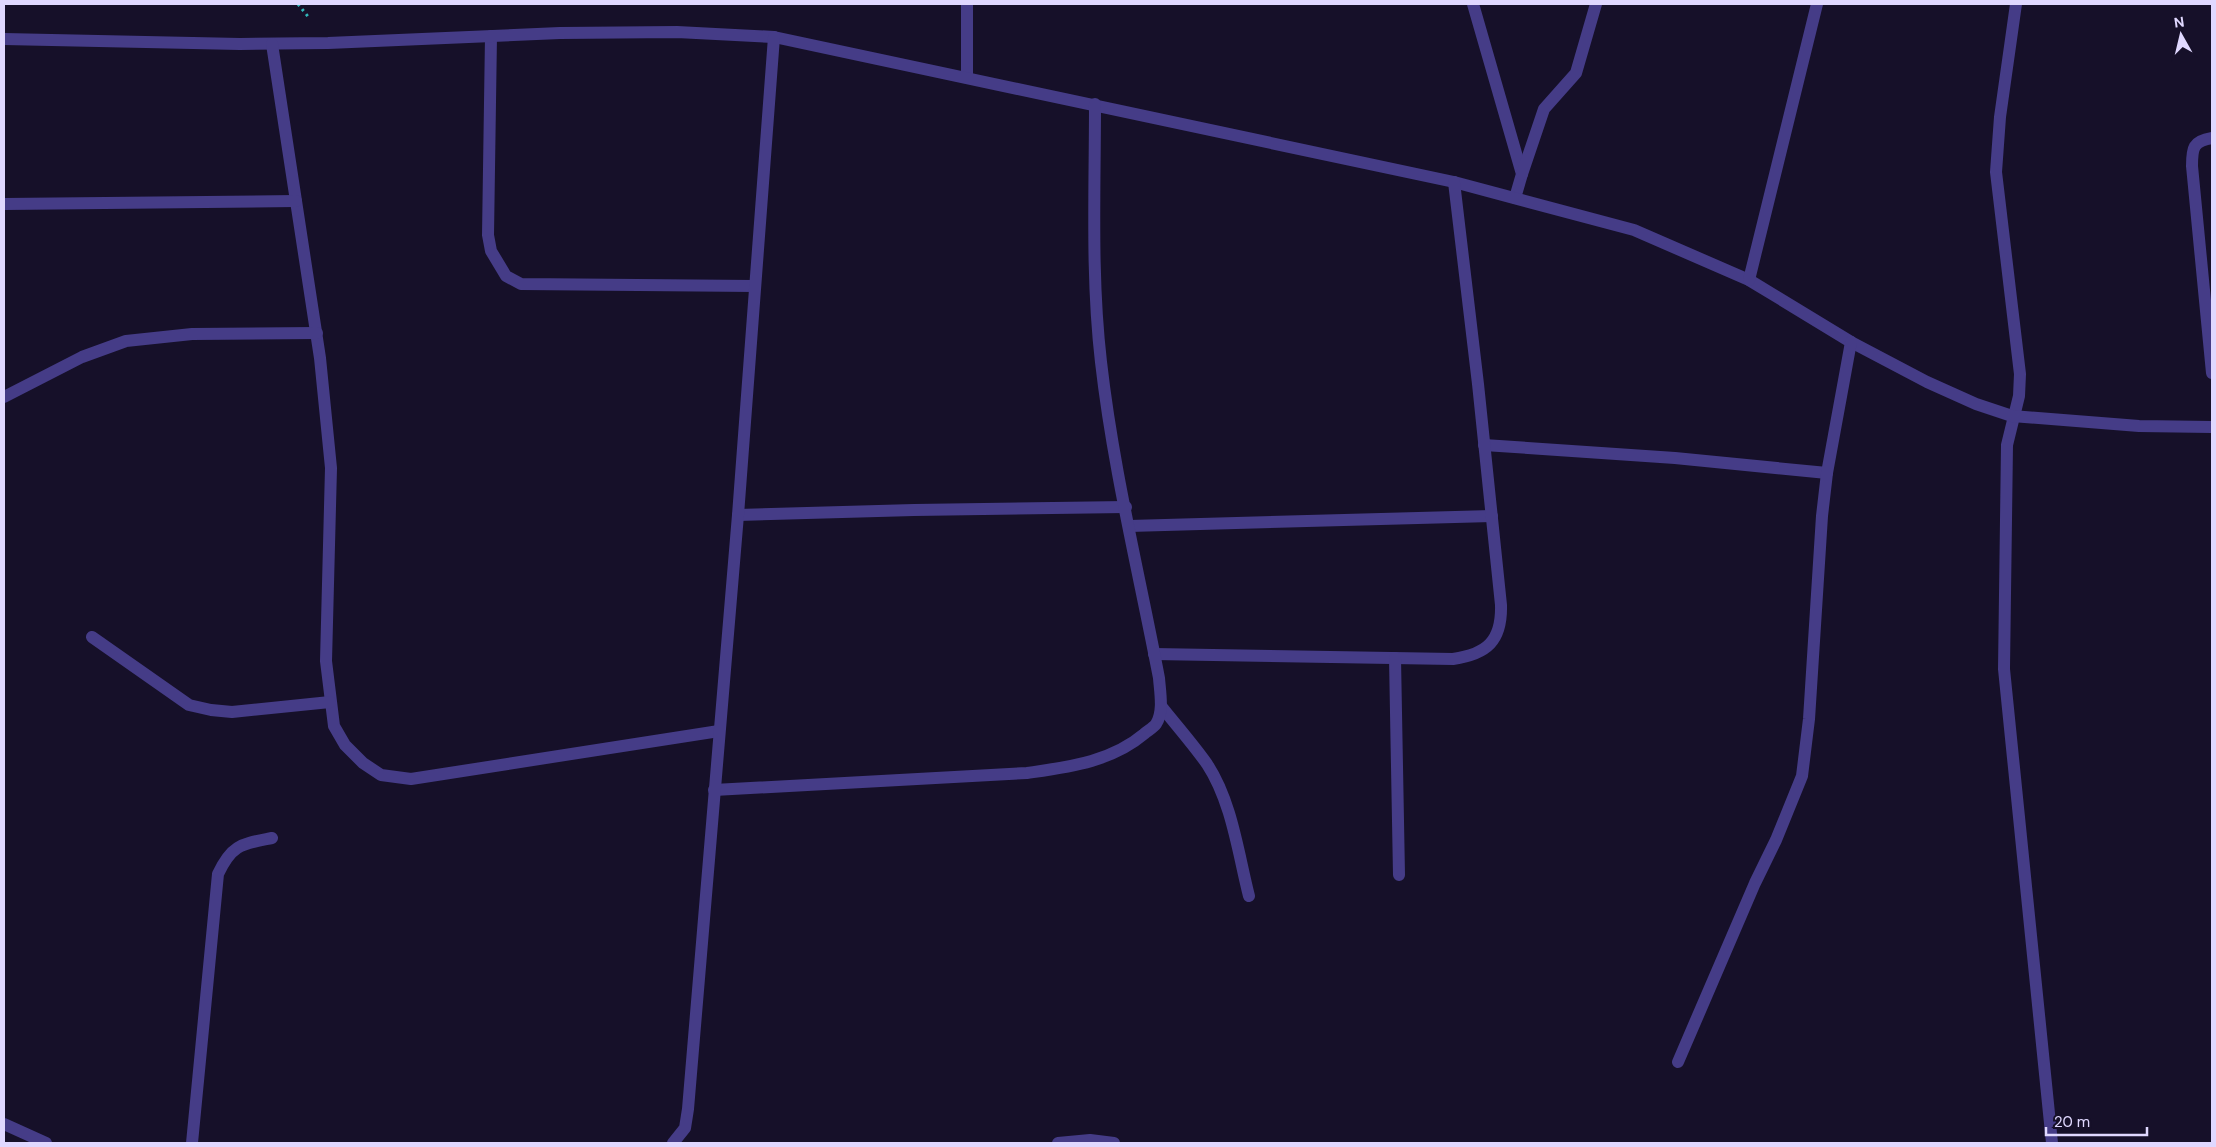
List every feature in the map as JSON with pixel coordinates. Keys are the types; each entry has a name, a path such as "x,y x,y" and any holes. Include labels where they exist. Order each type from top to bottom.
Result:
{"street":[{"path":"967,4 967,78"},
{"path":"1473,4 1522,174"},
{"path":"1514,198 1544,109 1576,73 1596,4"},
{"path":"1749,280 1817,4"},
{"path":"2016,4 2000,117 1996,172 2020,374 2019,396 2012,416 2007,445 2004,669 2052,1143"},
{"path":"4,39 272,44 560,33 677,32 774,38 1095,104 1454,182 1634,230 1749,280 1851,342 1927,382 1976,404 2012,416 2139,426 2212,427"},
{"path":"492,36 488,236 491,251 506,276 521,284 755,286"},
{"path":"673,1143 685,1128 688,1109 718,731 738,515 774,38"},
{"path":"272,44 317,333 331,468 326,661 334,726 345,745 363,763 382,775 411,779 718,731"},
{"path":"714,790 1027,773 1092,762 1135,742 1156,724 1161,706 1154,654 1104,382 1098,326 1095,279 1095,104"},
{"path":"2212,138 2203,140 2195,145 2192,152 2192,166 2212,373"},
{"path":"1154,654 1452,658 1472,656 1492,643 1502,623 1492,516 1454,182"},
{"path":"4,204 296,202"},
{"path":"4,397 82,357 126,341 192,334 317,333"},
{"path":"1678,1062 1776,840 1802,776 1809,719 1822,516 1827,473 1851,342"},
{"path":"1484,445 1675,458 1827,473"},
{"path":"738,515 1126,507"},
{"path":"1130,526 1492,516"},
{"path":"92,637 189,705 232,712 330,702"},
{"path":"1395,658 1399,874"},
{"path":"1161,706 1207,764 1217,784 1229,815 1249,896"},
{"path":"192,1143 218,874 225,858 241,844 272,838"},
{"path":"4,1124 46,1143"},
{"path":"1058,1143 1090,1140 1114,1143"}]}
